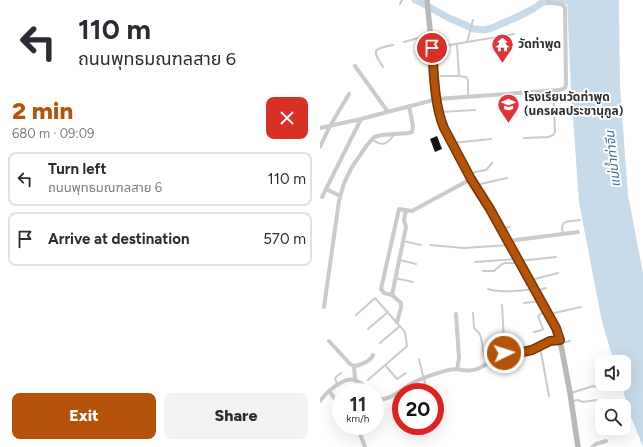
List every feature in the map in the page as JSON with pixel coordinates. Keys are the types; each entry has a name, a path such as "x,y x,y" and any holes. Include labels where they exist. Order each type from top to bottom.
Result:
{"main road":[{"path":"427,2 430,35 435,47 438,76 437,99 441,120 451,143 556,328 570,393 578,447"}],"street":[{"path":"320,128 437,99 560,90 564,88 566,84 565,8 563,5 555,4 549,1"},
{"path":"355,66 388,112"},
{"path":"320,147 330,126 349,94"},
{"path":"324,307 340,196 344,183 360,153 374,137 409,133 413,130 409,106"},
{"path":"322,197 361,119"},
{"path":"399,324 401,303 392,295 384,293 382,290 399,209 412,212 471,179"},
{"path":"326,189 340,196"},
{"path":"392,295 406,227 404,220 406,210"},
{"path":"509,243 578,232"},
{"path":"456,314 459,358 457,369"},
{"path":"329,341 354,369 355,378 361,383"},
{"path":"384,399 424,377 448,370 457,369 471,371 479,369 495,358 532,350 550,341 560,342"},
{"path":"354,369 372,358 373,355"},
{"path":"339,383 344,380 355,378"},
{"path":"320,401 332,388"},
{"path":"329,391 332,395"},
{"path":"360,435 365,447"},
{"path":"592,447 606,441"}],"lane":[{"path":"400,4 402,0"},
{"path":"467,42 473,20"},
{"path":"435,47 514,34"},
{"path":"404,42 430,35"},
{"path":"457,44 459,76"},
{"path":"383,67 375,53 376,50 393,46"},
{"path":"438,76 466,77 468,80 468,97"},
{"path":"524,138 548,137 554,135 553,90"},
{"path":"439,112 475,110"},
{"path":"372,139 381,144 389,141 395,134"},
{"path":"451,143 491,139"},
{"path":"468,173 486,170 492,163"},
{"path":"475,185 506,178"},
{"path":"563,234 561,227 563,224 566,222 580,220"},
{"path":"500,229 510,227"},
{"path":"403,241 421,245"},
{"path":"430,245 464,248 509,243"},
{"path":"483,271 494,271 505,263 556,257"},
{"path":"399,260 416,264"},
{"path":"475,262 518,261"},
{"path":"530,280 558,273"},
{"path":"395,278 413,282"},
{"path":"488,289 517,291 546,288"},
{"path":"356,315 375,298 405,332 407,346 368,380"},
{"path":"524,303 541,301"},
{"path":"502,305 504,356"},
{"path":"534,332 543,329 538,316 548,312 581,307"},
{"path":"368,329 388,312"},
{"path":"473,313 474,328 480,335 483,354 488,363"},
{"path":"380,343 399,324"},
{"path":"560,342 570,341"},
{"path":"540,346 549,396"},
{"path":"419,359 425,383"},
{"path":"384,365 397,379 406,373"},
{"path":"336,383 334,379 341,373"},
{"path":"570,393 595,387"},
{"path":"571,401 578,400 585,402 595,400"}],"water":[{"name":"แม่น้ำท่าจีน","path":"567,0 619,0 620,87 628,195 643,273 643,447 631,417 631,399 626,399 623,391 631,391 631,355 612,355 602,322 579,202 571,90"}],"building":[{"path":"437,136 442,149 435,152 430,139"}],"waterway":[{"path":"415,0 474,29 484,30 515,18 543,2 579,0"}],"place":[{"name":"วัดท่าพูด","path":"502,64"},
{"name":"โรงเรียนวัดท่าพูด (นครผลประชานุกูล)","path":"508,124"}],"route":[{"path":"432,48 437,99 444,128 471,179 490,209 556,328 560,340 550,341 532,350 504,356 504,353"}]}
